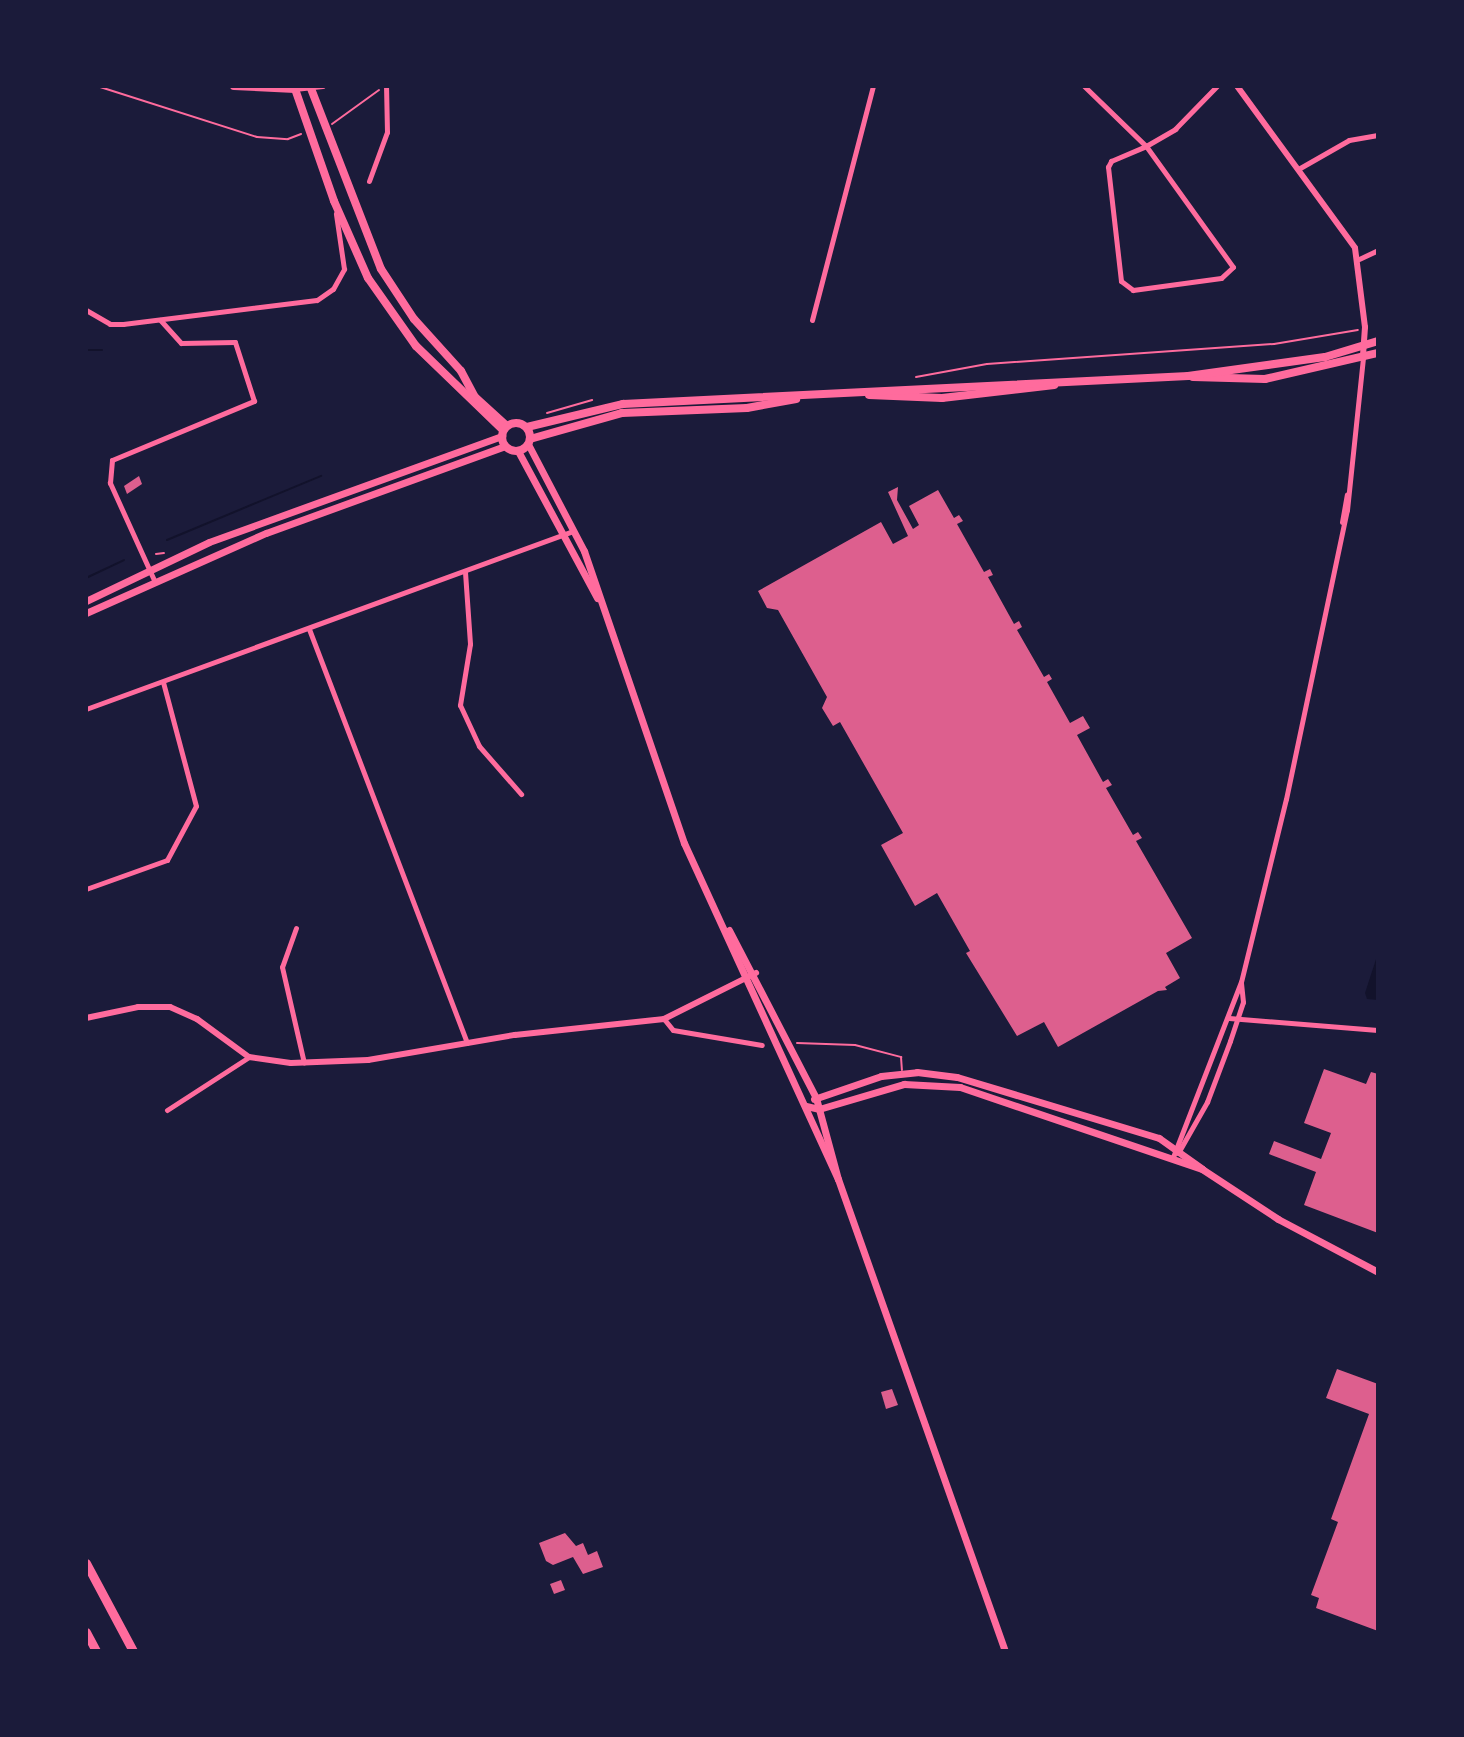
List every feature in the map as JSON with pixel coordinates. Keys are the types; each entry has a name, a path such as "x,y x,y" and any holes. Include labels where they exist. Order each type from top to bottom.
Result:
{"highway":[{"path":"86,1563 133,1651"},
{"path":"86,1632 96,1651"}],"main road":[{"path":"234,86 296,87 334,201 368,278 394,318 504,431"},
{"path":"310,88 381,269 414,319 461,371 475,397 504,431 505,446"},
{"path":"86,601 148,569 504,431 623,404 864,395 1188,376 1286,364 1378,341"},
{"path":"1188,376 1265,379 1378,353"},
{"path":"518,451 529,442 622,413 747,408 801,397"},
{"path":"527,427 529,442 575,530 684,843 838,1179 1005,1651"},
{"path":"86,613 154,580 266,533 505,446 518,451 602,606"},
{"path":"719,916 756,973 816,1098 838,1179"},
{"path":"806,1106 816,1098 903,1073 973,1081 1174,1145 1202,1169 1278,1219 1378,1272"},
{"path":"806,1106 819,1109 904,1084 960,1087 1202,1169"}],"street":[{"path":"296,87 323,86"},
{"path":"369,181 387,132 384,86"},
{"path":"812,320 873,86"},
{"path":"1084,86 1146,146 1232,262 1229,275 1133,290 1124,287 1108,167 1146,146 1175,129 1217,86"},
{"path":"1173,1157 1174,1145 1229,1018 1241,982 1290,781 1347,494 1364,346 1359,259 1300,168 1237,86"},
{"path":"1300,168 1349,140 1378,135"},
{"path":"86,310 110,324 306,304 325,296 344,269 334,201"},
{"path":"1359,259 1378,250"},
{"path":"154,580 110,483 112,460 122,451 254,401 235,342 181,343 160,320"},
{"path":"86,709 575,530"},
{"path":"465,572 470,644 460,705 479,746 521,794"},
{"path":"309,629 467,1043"},
{"path":"86,889 164,862 196,806 163,682"},
{"path":"296,928 282,967 304,1063"},
{"path":"86,1018 138,1007 170,1007 197,1019 249,1057 304,1063 390,1058 467,1043 664,1019 756,973"},
{"path":"1173,1157 1181,1151 1238,1018 1241,982"},
{"path":"1229,1018 1378,1030"},
{"path":"664,1019 673,1030 762,1045"},
{"path":"167,1110 249,1057"}],"lane":[{"path":"797,1043 826,1041 901,1057 904,1084"}],"path":[{"path":"97,86 257,137 288,139 302,134"},
{"path":"332,124 384,86"},
{"path":"916,377 987,364 1274,344 1350,333"},
{"path":"538,416 592,400"},
{"path":"156,554 164,553"}],"shaded area":[{"path":"1378,953 1378,1000 1367,999 1365,993"}],"building":[{"path":"139,476 142,484 127,494 124,486"},
{"path":"898,487 897,500 913,529 919,525 909,506 938,490 954,518 959,515 963,521 957,524 984,572 990,569 993,575 988,577 1014,624 1019,621 1022,627 1017,630 1044,677 1049,674 1052,679 1047,682 1070,723 1083,716 1090,728 1077,735 1103,782 1108,779 1112,785 1106,788 1133,835 1138,832 1142,838 1136,841 1192,938 1166,953 1180,978 1165,987 1167,990 1158,991 1058,1047 1044,1022 1017,1036 966,953 970,951 937,893 915,906 881,845 903,833 840,722 833,726 822,708 827,697 778,610 767,608 758,591 881,522 893,544 908,536 888,492"},
{"path":"1324,1069 1366,1084 1371,1072 1378,1074 1378,1233 1304,1205 1316,1172 1269,1154 1274,1141 1321,1159 1331,1133 1304,1123"},
{"path":"1337,1369 1378,1384 1378,1631 1316,1608 1319,1598 1311,1595 1338,1522 1331,1519 1369,1414 1326,1398"},
{"path":"892,1389 898,1405 886,1409 881,1392"},
{"path":"565,1533 576,1546 583,1543 588,1555 597,1551 603,1567 583,1574 573,1557 553,1565 546,1561 539,1543"},
{"path":"561,1580 565,1590 554,1594 550,1584"}],"waterway":[{"path":"86,350 102,350"},
{"path":"167,540 321,476"},
{"path":"86,578 124,560"}]}
